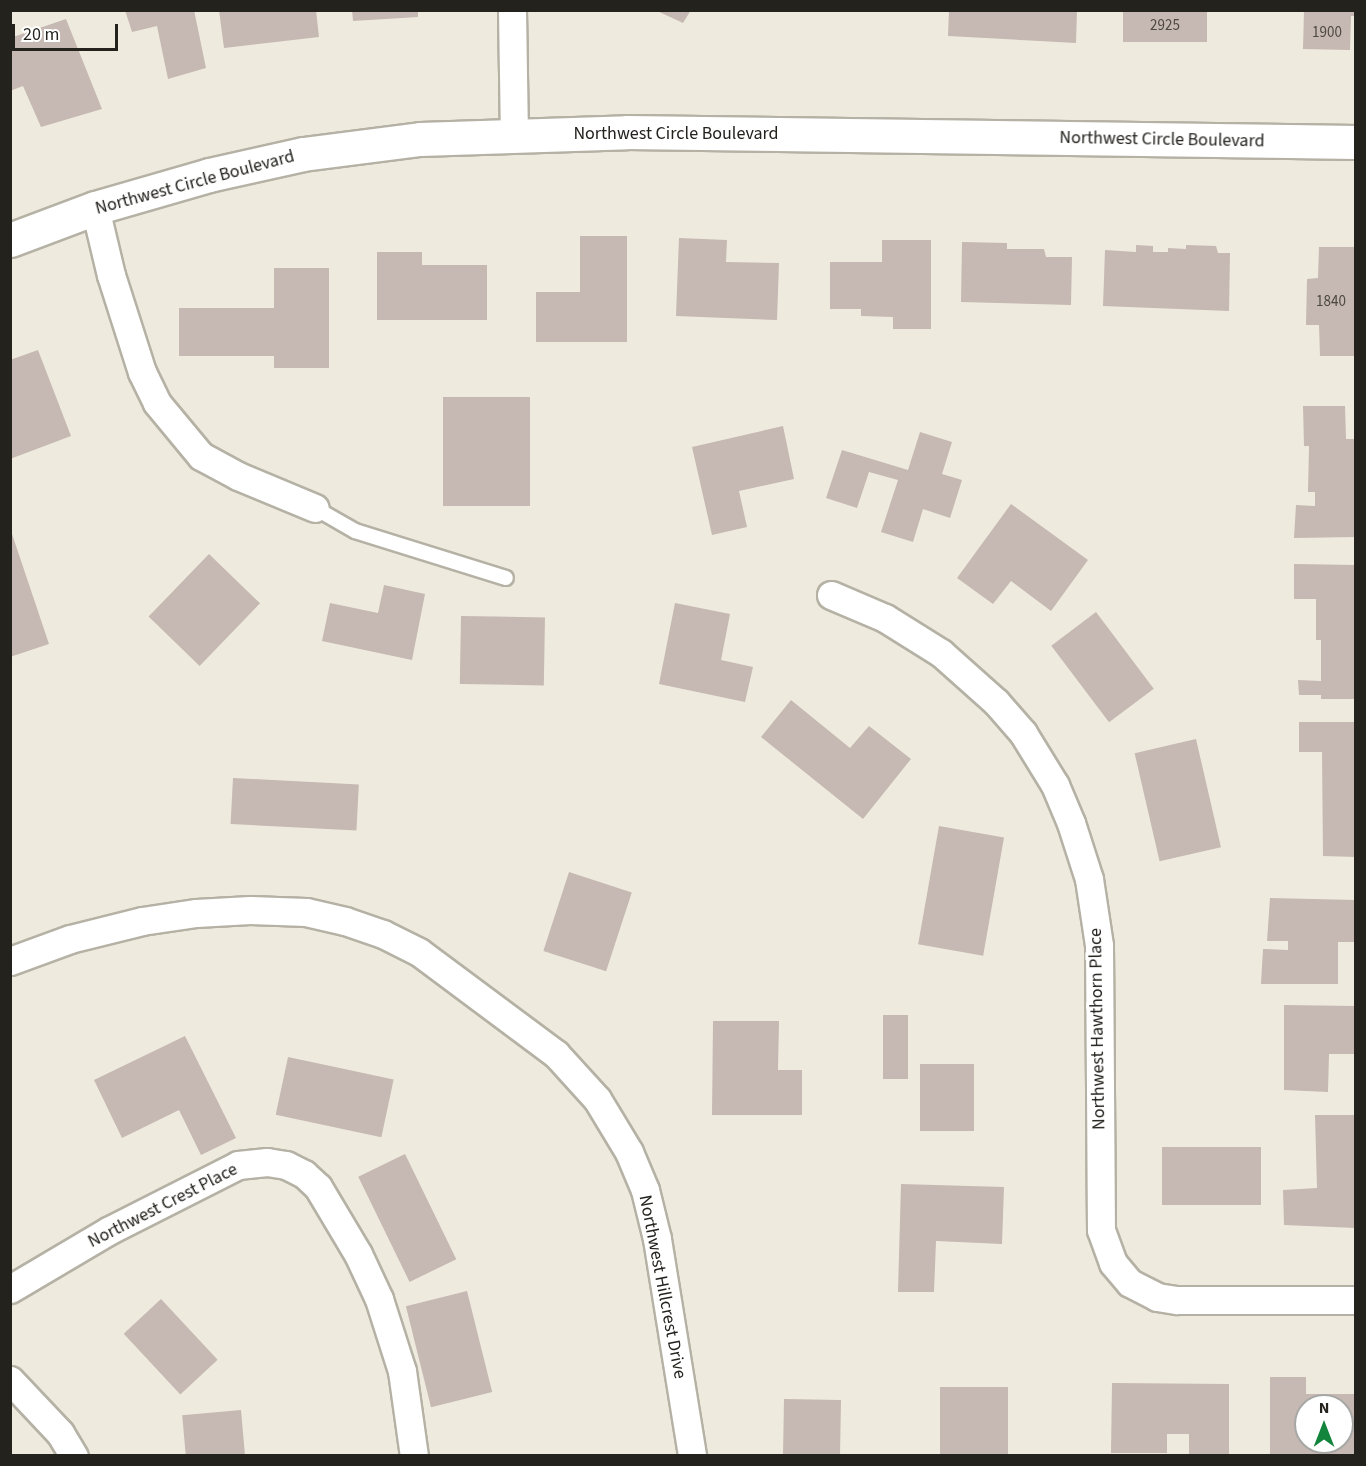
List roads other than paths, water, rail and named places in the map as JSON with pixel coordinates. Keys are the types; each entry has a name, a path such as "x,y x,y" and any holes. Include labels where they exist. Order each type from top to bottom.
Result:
{"main road":[{"name":"Northwest Circle Boulevard","path":"10,240 94,208 209,175 303,154 420,140 514,134 627,132 1356,142"}],"street":[{"path":"512,10 514,134"},
{"path":"94,208 114,285 142,372 157,403 201,456 238,476 315,508"},
{"name":"Northwest Hawthorn Place","path":"831,596 885,618 941,653 996,702 1023,733 1055,785 1071,823 1089,879 1099,945 1101,1230 1113,1263 1130,1283 1157,1298 1356,1300"},
{"name":"Northwest Hillcrest Drive","path":"10,961 70,939 142,921 196,913 250,910 306,912 345,921 383,934 419,952 556,1054 597,1099 629,1152 645,1190 657,1239 692,1455"},
{"name":"Northwest Crest Place","path":"10,1289 108,1231 238,1165 267,1162 286,1165 304,1174 318,1187 358,1254 379,1299 402,1371 414,1455"},
{"path":"10,1380 60,1432 74,1455"}],"lane":[{"path":"315,508 356,531 506,578"}]}
